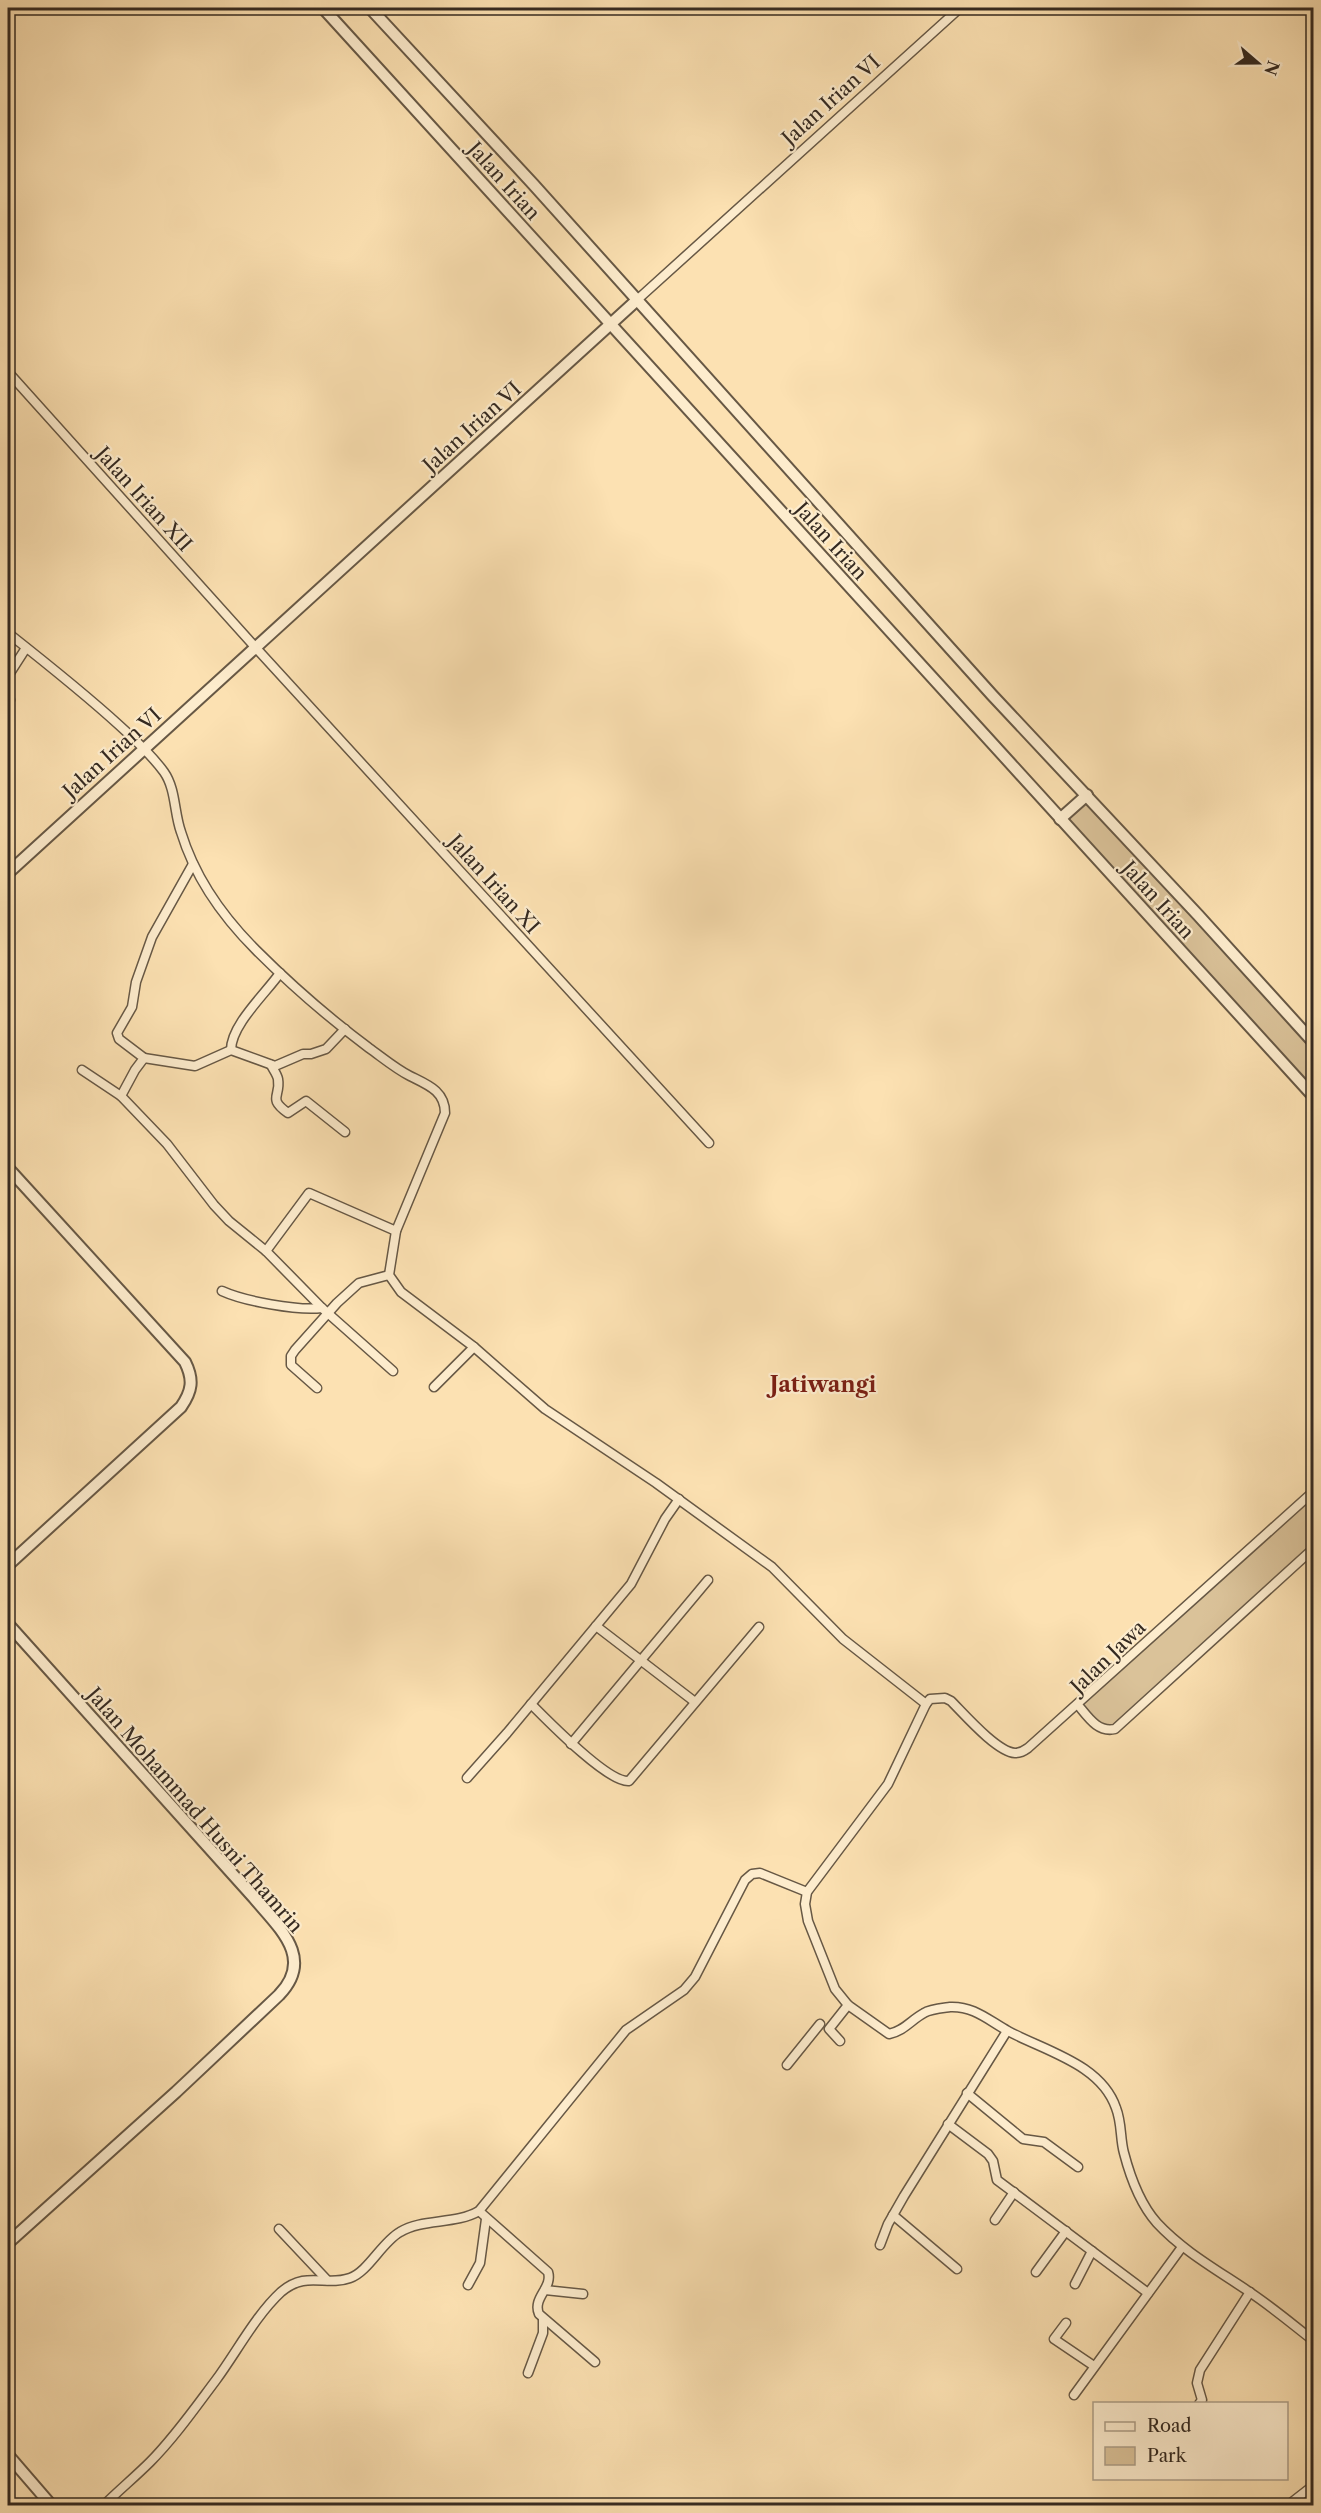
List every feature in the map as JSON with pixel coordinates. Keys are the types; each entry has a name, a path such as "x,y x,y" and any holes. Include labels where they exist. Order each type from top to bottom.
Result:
{"street":[{"name":"Jalan Irian","path":"323,8 1314,1097"},
{"name":"Jalan Irian","path":"370,8 637,300 992,695 1087,795 1314,1043"},
{"name":"Jalan Irian VI","path":"8,873 609,324 960,8"},
{"name":"Jalan Irian XII","path":"8,372 256,648"},
{"path":"8,633 96,704 144,748 167,778 177,821 193,864 207,891 227,918 280,973 345,1029 405,1074 432,1088 445,1102 445,1113 396,1231 389,1275 401,1292 474,1347 545,1409 679,1499 771,1567 843,1639 926,1704"},
{"path":"8,676 26,648"},
{"name":"Jalan Irian XI","path":"256,648 709,1143"},
{"path":"1060,819 1087,795"},
{"path":"193,864 152,937 136,981 132,1007 117,1033 119,1039 144,1058 195,1066 231,1050 279,1066 303,1054 326,1049 345,1029"},
{"path":"231,1050 231,1042 237,1029 280,973"},
{"path":"121,1096 144,1058"},
{"path":"271,1065 278,1078 274,1098 279,1107 288,1113 306,1101 345,1132"},
{"path":"82,1070 121,1096 167,1144 229,1221 266,1251 325,1310 393,1371"},
{"path":"8,1168 185,1362 192,1383 181,1407 8,1565"},
{"path":"266,1251 309,1193 396,1231"},
{"path":"317,1388 291,1365 290,1361 295,1350 325,1310 359,1283 389,1275"},
{"path":"222,1291 243,1299 325,1310"},
{"path":"434,1387 474,1347"},
{"name":"Jalan Jawa","path":"1314,1491 1078,1705 1098,1727 1106,1731 1115,1729 1314,1548"},
{"path":"467,1778 631,1584 665,1520 679,1499"},
{"path":"571,1743 708,1580"},
{"name":"Jalan Mohammad Husni Thamrin","path":"8,1624 261,1906 289,1940 294,1962 292,1977 279,1995 176,2092 8,2243"},
{"path":"597,1626 695,1702"},
{"path":"531,1704 571,1743 620,1780 629,1781 759,1627"},
{"path":"1078,1705 1018,1754 997,1745 951,1701 930,1699 888,1784 807,1892 805,1904 807,1921 835,1989 848,2005 890,2034 898,2032 926,2011 952,2007 977,2011 1007,2031 1079,2066 1102,2085 1117,2110 1124,2152 1146,2206 1157,2222 1182,2247 1250,2292 1314,2341"},
{"path":"103,2505 154,2458 209,2390 267,2308 281,2292 297,2282 315,2278 328,2280 348,2279 356,2276 389,2240 405,2229 463,2218 479,2211 627,2030 684,1990 695,1977 745,1880 752,1874 760,1873 807,1892"},
{"path":"829,2029 848,2005"},
{"path":"786,2066 815,2021 829,2029 840,2041"},
{"path":"880,2245 893,2215 1007,2031"},
{"path":"967,2093 1023,2139 1044,2142 1078,2167"},
{"path":"948,2124 988,2154 993,2161 998,2180 1148,2293"},
{"path":"995,2220 1014,2193"},
{"path":"479,2211 548,2272 550,2278 536,2308 543,2319 595,2362"},
{"path":"893,2215 957,2269"},
{"path":"468,2285 480,2263 486,2219"},
{"path":"279,2229 328,2280"},
{"path":"1036,2272 1066,2231"},
{"path":"1074,2395 1182,2247"},
{"path":"1075,2284 1092,2251"},
{"path":"545,2290 582,2294"},
{"path":"1203,2402 1197,2383 1200,2370 1250,2292"},
{"path":"528,2373 543,2333 543,2319"},
{"path":"1066,2323 1054,2339 1094,2366"},
{"path":"8,2455 52,2505"},
{"path":"8,2464 44,2505"},
{"path":"1287,2505 1314,2485"}],"green space":[{"path":"1087,795 1313,1044 1313,1097 1060,819"},
{"path":"1313,1490 1313,1548 1106,1731 1078,1705"}],"district":[{"name":"Jatiwangi","path":"823,1384"}]}
